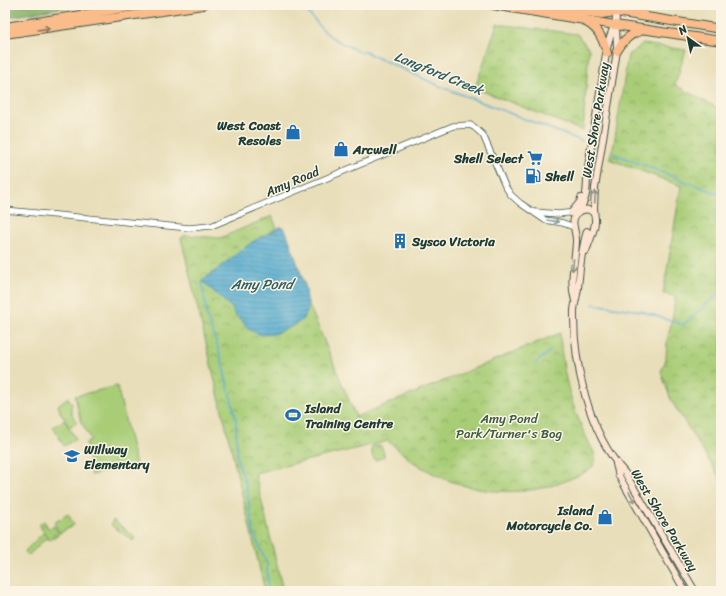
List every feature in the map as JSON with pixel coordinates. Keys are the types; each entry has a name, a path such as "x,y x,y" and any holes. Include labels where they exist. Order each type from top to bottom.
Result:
{"highway":[{"path":"5,27 143,5"},
{"path":"124,8 133,11 172,5"},
{"path":"5,34 203,5"},
{"path":"495,5 721,41"},
{"path":"528,5 602,14 616,12"},
{"path":"579,5 721,29"},
{"path":"628,5 641,14 653,18"},
{"path":"584,20 600,33 607,53"},
{"path":"617,51 630,35 646,30"}],"main road":[{"name":"West Shore Parkway","path":"595,218 595,188 617,51 618,34 615,25 616,12"},
{"name":"West Shore Parkway","path":"578,212 585,199 587,189 586,186 607,53 611,32 615,25"},
{"path":"571,213 580,202 586,186"},
{"path":"586,209 590,210 594,214 595,218 590,230 579,231 574,227 573,218 578,212 586,209"},
{"name":"West Shore Parkway","path":"574,227 576,243 571,290 575,302"},
{"name":"West Shore Parkway","path":"590,230 579,268 578,289 575,302 577,358 582,384 598,431 616,462 625,473 695,591"},
{"name":"West Shore Parkway","path":"616,462 619,476 685,591"}],"street":[{"name":"Amy Road","path":"5,210 189,228 211,226 453,126 464,125 474,127 483,135 505,186 511,196 545,220 563,223 574,227"},
{"name":"Amy Road","path":"534,212 558,214 578,212"}],"green space":[{"path":"5,5 79,5 5,18"},
{"path":"497,24 577,34 589,49 583,131 475,88"},
{"path":"643,44 686,50 675,85 721,110 721,480 671,400 661,372 666,359 667,341 673,315 675,296 663,294 681,186 609,159 614,144 628,55"},
{"name":"Amy Pond Park/Turner's Bog","path":"272,216 356,417 560,333 566,381 575,411 595,454 595,463 593,466 575,477 538,489 499,491 480,489 461,485 425,469 410,460 388,441 255,473 283,591 265,591 181,238 185,235 220,238"},
{"path":"117,386 136,465 91,475 86,443 91,439 81,422 75,396"},
{"path":"68,397 72,404 72,414 77,423 69,427 60,412 58,405"},
{"path":"64,420 76,439 64,446 53,427"},
{"path":"380,445 384,452 384,457 376,460 373,458 371,449 372,447"},
{"path":"68,514 74,525 60,533 54,523"},
{"path":"113,520 135,537 133,541 111,525"},
{"path":"44,521 49,529 54,526 59,534 49,540 39,525"},
{"path":"43,533 47,537 28,556 25,551"}],"water":[{"name":"Amy Pond","path":"280,227 283,227 286,231 306,288 308,311 302,320 293,326 274,334 261,335 248,329 241,319 235,315 231,307 202,281 252,242"}],"waterway":[{"name":"Langford Creek","path":"299,5 326,32 345,45 361,52 365,52 442,87 582,141"},
{"name":"Langford Creek","path":"612,153 721,195"},
{"path":"593,304 641,311 683,325 720,292 719,233 715,217 721,197"},
{"path":"202,281 207,317 218,347 236,419 237,459 246,486 254,534 267,564 268,591"},
{"path":"536,363 550,351"}],"place":[{"name":"West Coast Resoles","path":"293,132"},
{"name":"Arcwell","path":"341,149"},
{"name":"Shell Select","path":"535,158"},
{"name":"Shell","path":"533,176"},
{"name":"Sysco Victoria","path":"400,241"},
{"name":"Island Training Centre","path":"293,415"},
{"name":"Willway Elementary","path":"72,456"},
{"name":"Island Motorcycle Co.","path":"605,517"}]}
